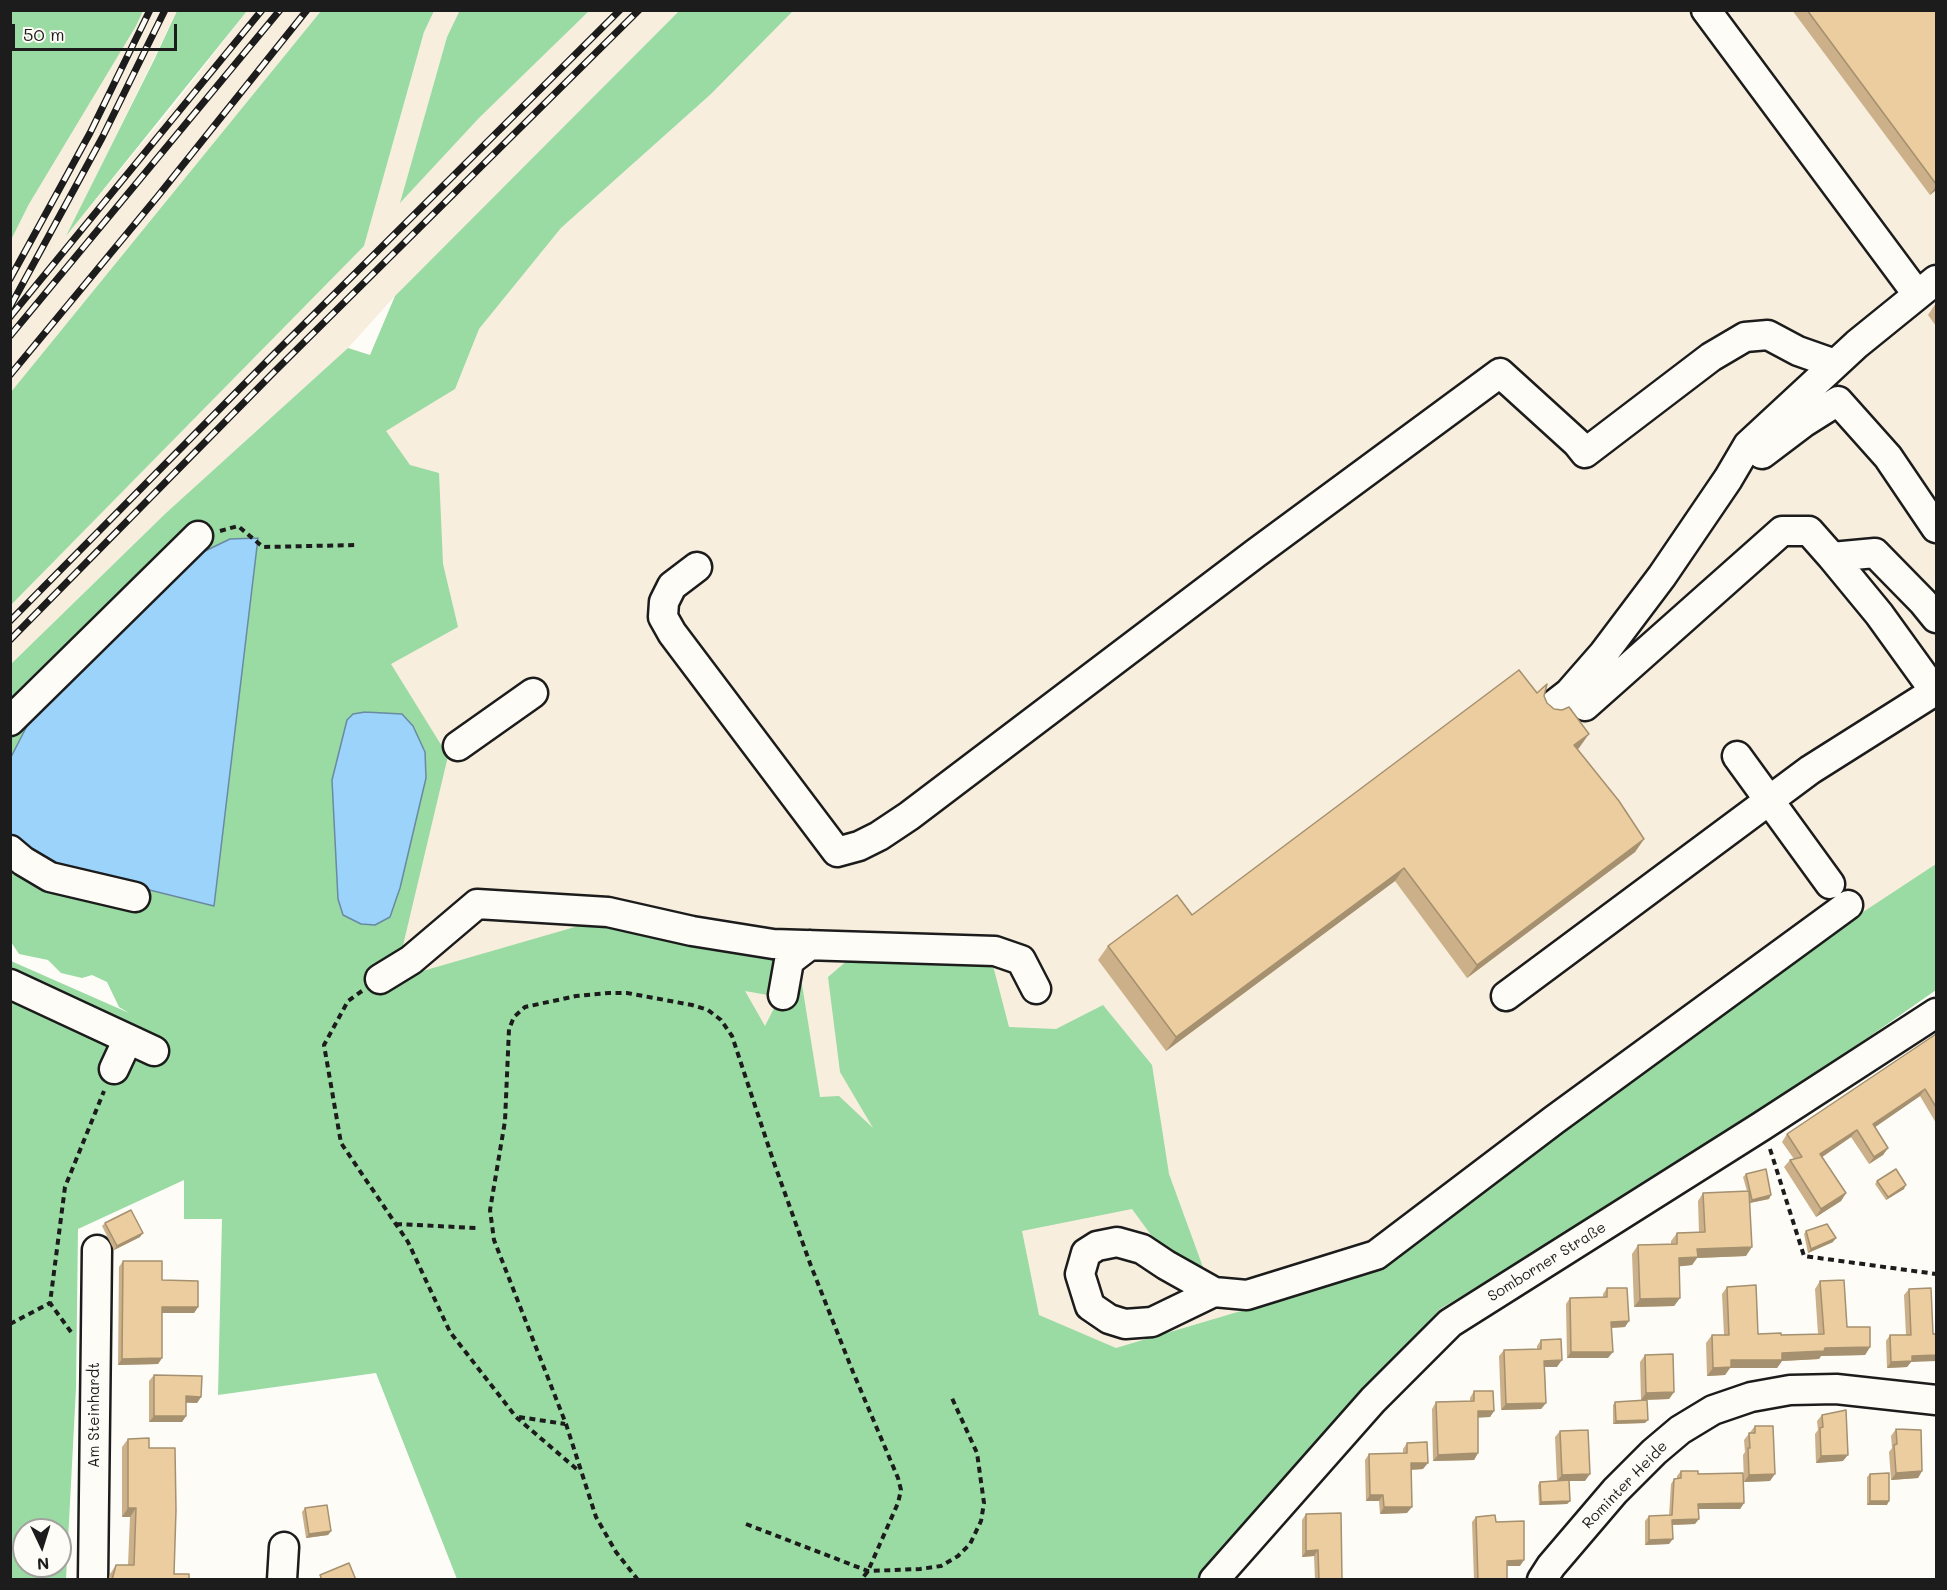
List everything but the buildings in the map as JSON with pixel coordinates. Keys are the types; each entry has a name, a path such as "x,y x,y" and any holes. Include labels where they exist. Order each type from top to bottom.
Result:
{"street":[{"path":"1551,707 1569,693 1604,653 1662,576 1728,479 1748,445 1835,364 1927,287 1706,10"},
{"path":"697,567 672,586 664,602 663,617 672,633 837,852 869,841 909,816 1256,553 1500,373 1585,453 1711,357 1745,337 1768,335 1798,351 1835,364"},
{"path":"1728,479 1803,423 1838,401 1888,457 1936,528"},
{"path":"1506,996 1810,770 1936,692 1879,614 1809,531 1782,531 1586,706"},
{"path":"12,722 198,536"},
{"path":"1832,557 1875,553 1936,618"},
{"path":"458,746 532,693"},
{"path":"1214,1292 1247,1295 1376,1255 1564,1113 1839,894 1737,756"},
{"path":"10,850 23,861 50,877 135,897"},
{"path":"380,979 411,960 477,904 608,912 692,931 773,944 995,951 1021,960 1036,989"},
{"path":"783,995 789,962 810,945"},
{"path":"10,984 154,1051"},
{"name":"Somborner Straße","path":"1214,1580 1372,1400 1450,1323 1936,1013"},
{"path":"114,1068 128,1039"},
{"name":"Am Steinhardt","path":"93,1580 97,1250"},
{"name":"Rominter Heide","path":"1542,1580 1551,1566 1615,1491 1654,1452 1680,1430 1713,1410 1751,1397 1790,1390 1836,1389 1936,1400"},
{"path":"282,1580 284,1547"}],"path":[{"path":"198,536 238,526 263,547 358,545"},
{"path":"380,979 348,1001 324,1045 341,1143 408,1242 450,1332 516,1417 582,1474"},
{"path":"638,1580 616,1552 596,1517 566,1424 494,1240 490,1210 505,1121 509,1029 514,1017 525,1007 576,996 609,993 627,993 708,1010 721,1020 732,1036 811,1266 901,1490 898,1503 861,1580"},
{"path":"94,1364 51,1303 64,1187 114,1068"},
{"path":"1779,1179 1804,1256 1936,1274"},
{"path":"395,1224 476,1228"},
{"path":"10,1324 51,1303"},
{"path":"746,1524 867,1571 941,1566 958,1556 970,1544 981,1521 984,1503 977,1453 951,1396"},
{"path":"516,1417 566,1424"}],"shaded area":[{"path":"143,11 177,11 68,233 174,105 247,11 321,11 11,392 11,240 29,204"},
{"path":"434,11 460,11 447,37 401,202 479,118 589,11 679,11 395,296 348,348 166,513 11,664 11,605 364,246 424,32"},
{"path":"793,11 1936,11 1936,990 1717,1143 1440,1309 1201,1579 457,1579 376,1372 248,447 434,370 479,329 561,228 711,94"}],"green space":[{"path":"11,10 143,11 29,204 11,240"},
{"path":"460,10 589,11 479,118 400,203 447,37"},
{"path":"177,11 247,11 66,236 155,58"},
{"path":"321,11 434,11 424,32 364,246 11,605 11,392"},
{"path":"679,11 793,11 711,94 561,228 479,329 455,389 386,431 410,465 439,473 443,564 458,627 391,664 448,756 395,979 606,918 772,950 779,997 745,991 765,1026 793,971 800,972 820,1097 839,1096 873,1128 840,1072 828,977 848,960 991,958 1009,1027 1056,1029 1103,1005 1152,1065 1169,1174 1208,1281 1165,1254 1132,1209 1022,1231 1039,1315 1116,1348 1322,1287 1405,1245 1740,993 1936,864 1936,990 1717,1143 1440,1309 1201,1579 457,1579 376,1373 218,1395 222,1219 184,1219 184,1180 78,1229 76,1388 69,1518 12,1518 12,1578 66,1579 11,1580 11,961 129,1013 119,1007 107,982 92,975 82,978 61,973 48,960 19,954 11,942 11,664 166,513 348,348 370,355 395,296"}],"water":[{"path":"258,538 214,906 53,866 11,840 10,759 30,720 201,553 230,539"},
{"path":"365,712 402,714 413,726 425,752 426,778 400,888 390,917 375,925 361,924 343,915 338,899 332,780 347,720 353,714"}],"railway":[{"path":"10,279 90,133 150,10"},
{"path":"10,307 102,138 165,10"},
{"path":"10,317 262,10"},
{"path":"10,336 280,10"},
{"path":"10,375 158,196 307,10"},
{"path":"10,621 275,353 620,10"},
{"path":"10,640 275,371 639,10"}]}
